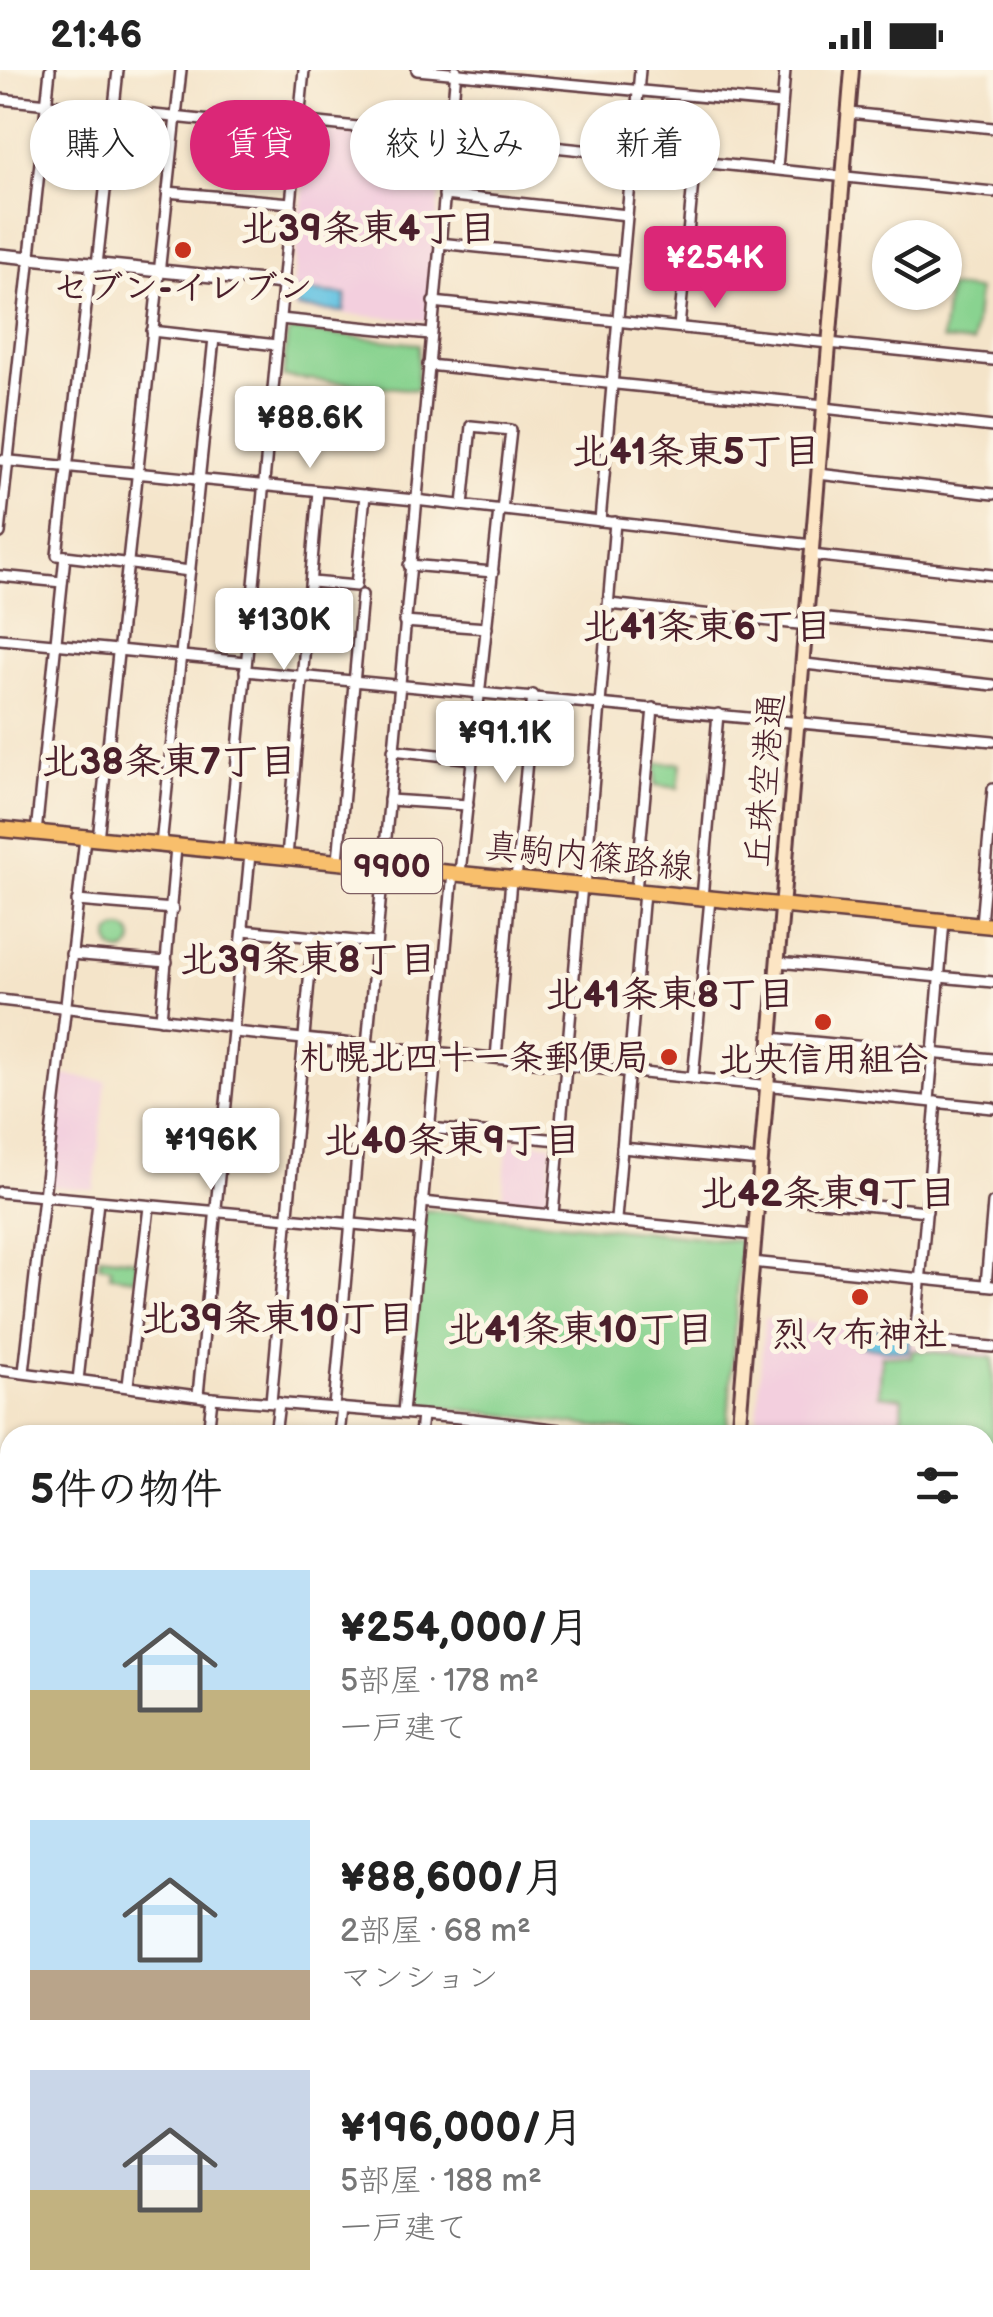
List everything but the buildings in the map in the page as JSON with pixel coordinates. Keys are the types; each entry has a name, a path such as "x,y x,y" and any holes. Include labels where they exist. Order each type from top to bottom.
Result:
{"main road":[{"name":"丘珠空港通","path":"739,1425 852,70"},
{"name":"真駒内篠路線","path":"0,830 987,925"}],"street":[{"path":"46,100 50,70"},
{"path":"115,100 118,70"},
{"path":"24,1372 77,901 91,839 117,650 181,70"},
{"path":"301,100 304,70"},
{"path":"417,70 782,104"},
{"path":"638,100 640,70"},
{"path":"777,169 785,70"},
{"path":"453,100 456,72"},
{"path":"0,98 30,102"},
{"path":"848,113 993,128"},
{"path":"170,116 190,117"},
{"path":"720,163 993,192"},
{"path":"0,532 4,460 37,190"},
{"path":"104,190 57,555 190,570"},
{"path":"228,852 292,190"},
{"path":"339,1425 350,1226 444,190"},
{"path":"600,521 630,190"},
{"path":"679,327 692,190"},
{"path":"168,192 291,203"},
{"path":"444,195 627,215"},
{"path":"439,243 623,262"},
{"path":"0,256 284,283"},
{"path":"434,302 993,360"},
{"path":"280,320 430,334"},
{"path":"152,331 278,344"},
{"path":"161,1019 173,909 169,846 181,655 214,338"},
{"path":"428,365 993,427"},
{"path":"403,1413 436,1052 511,430 471,426 463,506"},
{"path":"4,460 614,522 993,575"},
{"path":"818,474 993,494"},
{"path":"287,857 318,491"},
{"path":"312,582 356,586 365,495"},
{"path":"553,1214 614,522"},
{"path":"36,833 64,556"},
{"path":"409,565 493,572"},
{"path":"0,576 62,582"},
{"path":"338,862 362,595"},
{"path":"609,604 993,636"},
{"path":"404,622 487,628"},
{"path":"0,638 181,655 303,676 398,686 533,695 993,740"},
{"path":"805,664 993,686"},
{"path":"496,1058 533,695"},
{"path":"616,1219 654,708"},
{"path":"692,1078 718,714"},
{"path":"393,750 473,758"},
{"path":"987,925 993,788"},
{"path":"389,800 468,806"},
{"path":"198,1395 250,854"},
{"path":"77,901 173,909"},
{"path":"944,921 915,1340 993,1348"},
{"path":"243,930 376,943"},
{"path":"275,1425 287,1219 313,937"},
{"path":"71,954 168,962"},
{"path":"778,962 993,982"},
{"path":"0,1000 366,1045 993,1108"},
{"path":"770,1038 993,1059"},
{"path":"429,1128 559,1140"},
{"path":"622,1148 760,1161"},
{"path":"0,1192 420,1230"},
{"path":"757,1195 926,1211"},
{"path":"78,1380 98,1202"},
{"path":"422,1202 754,1235"},
{"path":"752,1262 989,1285 993,1203"},
{"path":"128,1385 148,1207"},
{"path":"0,1370 212,1398 474,1419 501,1425"},
{"path":"209,1425 212,1398"},
{"path":"421,1425 422,1415"},
{"path":"473,1425 474,1419"}],"shaded area":[{"path":"330,131 350,133 350,190 440,190 427,321 295,310 291,301 303,190 330,190"},
{"path":"63,1075 106,1081 94,1190 51,1186"},
{"path":"508,1139 552,1144 547,1203 502,1200"},
{"path":"764,1318 913,1330 913,1345 993,1353 993,1425 757,1425"}],"green space":[{"path":"962,288 978,290 973,343 942,340 945,310 962,310"},
{"path":"292,330 419,344 417,390 283,377 287,335"},
{"path":"656,763 681,763 678,788 655,785"},
{"path":"121,928 133,940 121,952 109,940"},
{"path":"425,1210 741,1241 728,1425 581,1425 408,1403"},
{"path":"100,1256 137,1260 135,1279 110,1276 111,1267 99,1265"},
{"path":"912,1350 993,1358 993,1425 901,1425 903,1398 879,1395 882,1355 911,1357"}],"water":[{"path":"299,290 346,295 344,312 297,308"},
{"path":"858,1327 910,1333 908,1352 857,1346"}],"place":[{"name":"セブン-イレブン","path":"183,250"},
{"name":"北央信用組合","path":"823,1022"},
{"name":"札幌北四十一条郵便局","path":"669,1057"},
{"name":"烈々布神社","path":"860,1297"}],"district":[{"name":"北39条東4丁目","path":"368,228"},
{"name":"北41条東5丁目","path":"696,451"},
{"name":"北41条東6丁目","path":"707,626"},
{"name":"北38条東7丁目","path":"169,761"},
{"name":"北39条東8丁目","path":"308,959"},
{"name":"北41条東8丁目","path":"670,994"},
{"name":"北40条東9丁目","path":"452,1140"},
{"name":"北42条東9丁目","path":"828,1193"},
{"name":"北39条東10丁目","path":"278,1318"},
{"name":"北41条東10丁目","path":"580,1329"}]}
